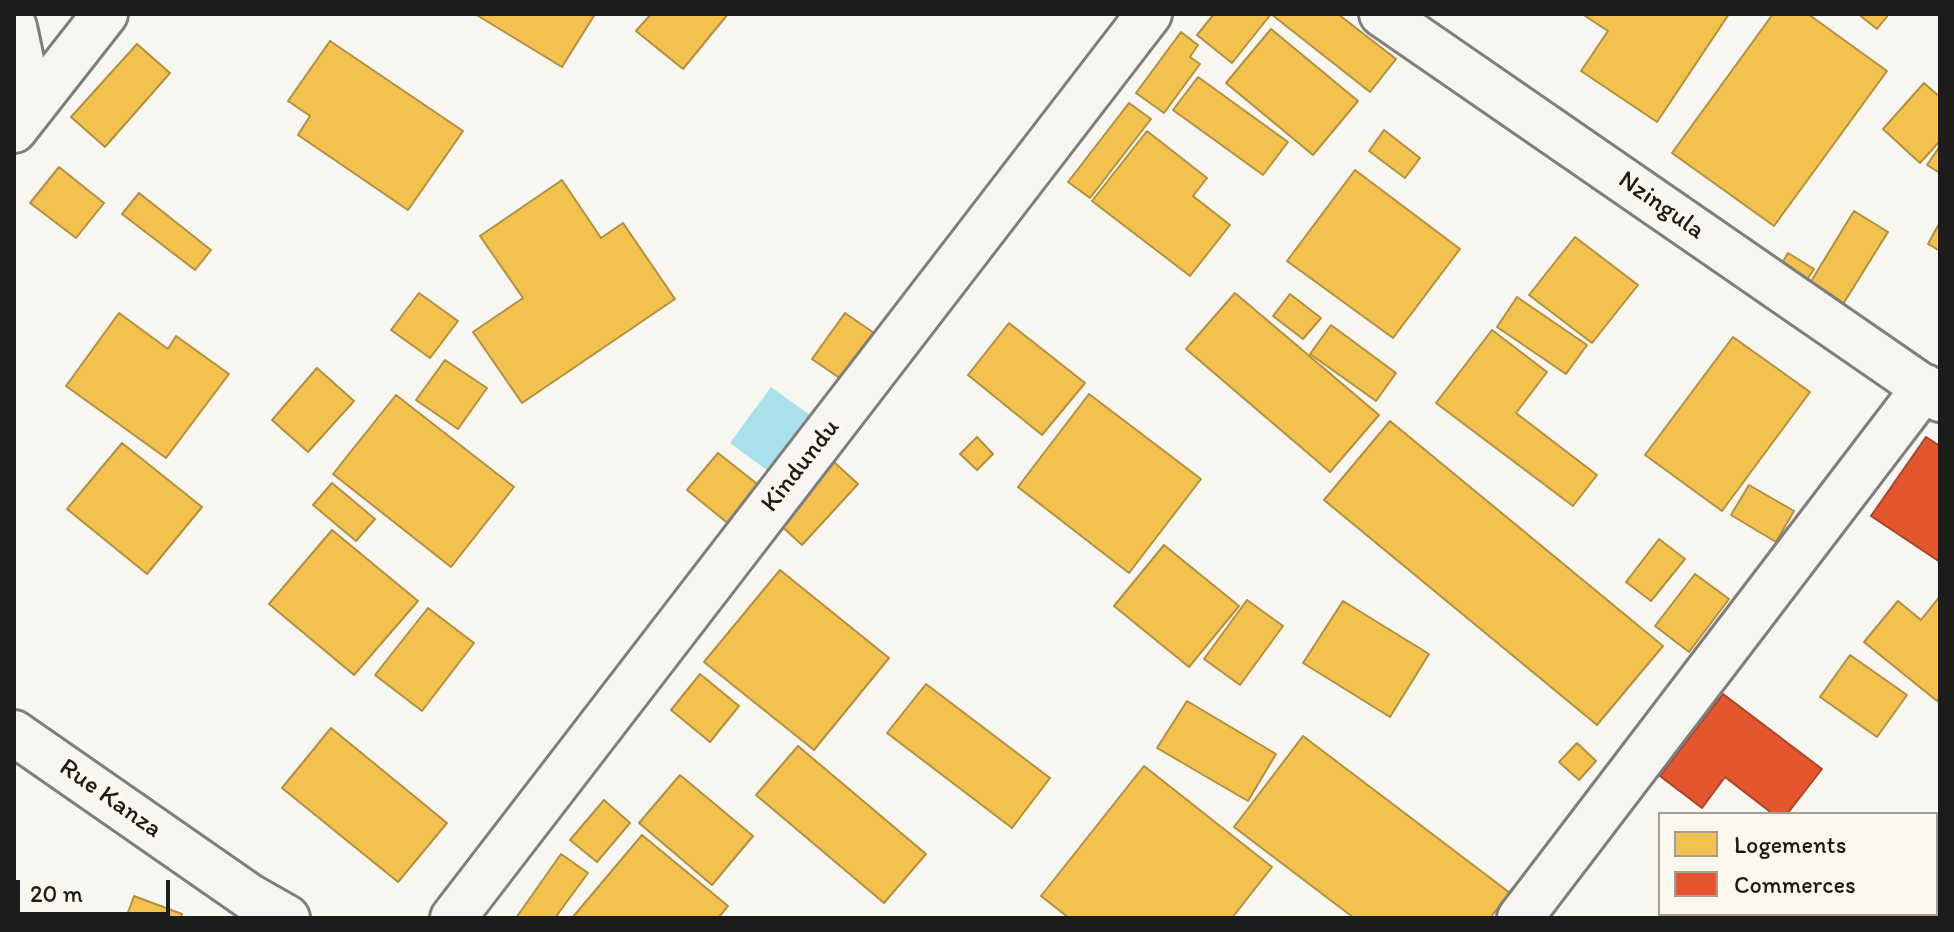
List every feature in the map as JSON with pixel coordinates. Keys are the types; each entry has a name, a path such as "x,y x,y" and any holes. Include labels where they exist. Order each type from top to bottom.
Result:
{"street":[{"path":"22,119 105,14"},
{"name":"Kindundu","path":"453,918 1149,14"},
{"name":"Nzingula","path":"1382,14 1932,393"},
{"path":"14,27 22,119"},
{"path":"1520,918 1932,393"},
{"name":"Rue Kanza","path":"14,733 260,911"}],"water":[{"path":"771,387 810,415 768,471 730,443"}],"building: Logements":[{"path":"475,14 595,14 562,67"},
{"path":"651,14 728,14 683,69 636,31"},
{"path":"1214,14 1271,14 1232,63 1197,35"},
{"path":"1271,14 1338,14 1396,59 1370,92"},
{"path":"1582,14 1729,14 1657,122 1581,71 1608,31"},
{"path":"1773,14 1808,14 1887,71 1774,226 1672,153"},
{"path":"1858,14 1889,14 1877,29"},
{"path":"1271,29 1358,101 1313,155 1226,83"},
{"path":"1181,32 1198,45 1190,57 1200,64 1164,113 1136,93"},
{"path":"330,41 463,131 408,210 298,135 310,116 288,101"},
{"path":"137,44 170,73 105,147 71,117"},
{"path":"1198,77 1288,142 1263,175 1173,110"},
{"path":"1924,83 1940,97 1940,141 1920,163 1883,129"},
{"path":"1129,103 1151,119 1090,198 1068,182"},
{"path":"1384,130 1420,158 1405,178 1369,151"},
{"path":"1147,131 1207,178 1193,196 1230,225 1190,276 1092,201"},
{"path":"1940,146 1940,173 1927,165"},
{"path":"59,167 104,203 76,238 30,203"},
{"path":"1355,170 1460,249 1393,338 1287,261"},
{"path":"562,180 601,238 623,223 675,299 522,403 473,332 523,298 480,236"},
{"path":"139,193 211,250 195,270 122,214"},
{"path":"1854,211 1888,232 1835,317 1802,296"},
{"path":"1940,222 1940,251 1928,244"},
{"path":"1575,237 1638,285 1592,343 1529,295"},
{"path":"1788,253 1814,269 1802,288 1776,273"},
{"path":"419,293 458,321 430,358 391,330"},
{"path":"1235,293 1379,415 1330,472 1186,349"},
{"path":"1290,294 1321,318 1303,339 1273,316"},
{"path":"1517,297 1587,345 1566,374 1497,327"},
{"path":"119,313 168,349 176,336 229,374 166,458 66,386"},
{"path":"845,313 874,333 841,379 812,359"},
{"path":"1009,323 1085,383 1042,435 968,375"},
{"path":"1331,325 1396,373 1376,401 1310,354"},
{"path":"1492,330 1547,372 1516,413 1597,475 1573,506 1436,403"},
{"path":"1733,337 1810,392 1722,511 1645,455"},
{"path":"445,360 487,388 458,429 416,400"},
{"path":"317,368 354,401 308,452 272,420"},
{"path":"1089,394 1201,479 1129,573 1018,487"},
{"path":"396,395 514,487 451,567 333,474"},
{"path":"1390,421 1663,646 1597,725 1324,500"},
{"path":"977,437 993,454 977,470 960,454"},
{"path":"122,443 202,507 147,574 67,509"},
{"path":"718,453 761,487 730,525 687,490"},
{"path":"834,462 858,484 802,545 777,522"},
{"path":"332,483 375,519 356,541 313,505"},
{"path":"1749,485 1794,511 1776,542 1731,515"},
{"path":"332,530 418,601 354,675 269,604"},
{"path":"1659,539 1685,559 1651,601 1626,582"},
{"path":"1164,545 1239,606 1189,667 1114,606"},
{"path":"780,570 889,658 814,750 704,662"},
{"path":"1695,574 1729,599 1689,652 1655,626"},
{"path":"1940,596 1940,697 1937,701 1864,642 1898,601 1921,620"},
{"path":"1247,600 1283,626 1240,685 1204,659"},
{"path":"1343,601 1429,654 1390,717 1303,663"},
{"path":"428,608 474,643 422,711 375,675"},
{"path":"1850,655 1907,695 1877,737 1820,697"},
{"path":"700,674 739,706 710,742 671,710"},
{"path":"926,684 1050,778 1012,828 887,733"},
{"path":"1187,701 1276,754 1248,801 1157,748"},
{"path":"331,728 447,823 398,882 282,788"},
{"path":"1303,736 1510,893 1490,918 1354,918 1234,827"},
{"path":"1577,743 1596,761 1579,780 1559,762"},
{"path":"798,746 926,854 884,903 756,795"},
{"path":"1144,766 1272,867 1232,918 1069,918 1041,896"},
{"path":"680,775 753,836 712,885 639,823"},
{"path":"604,800 630,823 597,862 570,840"},
{"path":"642,835 728,906 718,918 572,918"},
{"path":"561,854 588,873 555,918 516,918"},
{"path":"134,896 182,914 181,918 126,918"},
{"path":"1823,916 1825,918 1764,918"}],"building: Commerces":[{"path":"1926,437 1940,446 1940,562 1871,516"},
{"path":"1723,694 1822,769 1789,812 1770,812 1725,777 1702,808 1660,776"}]}
